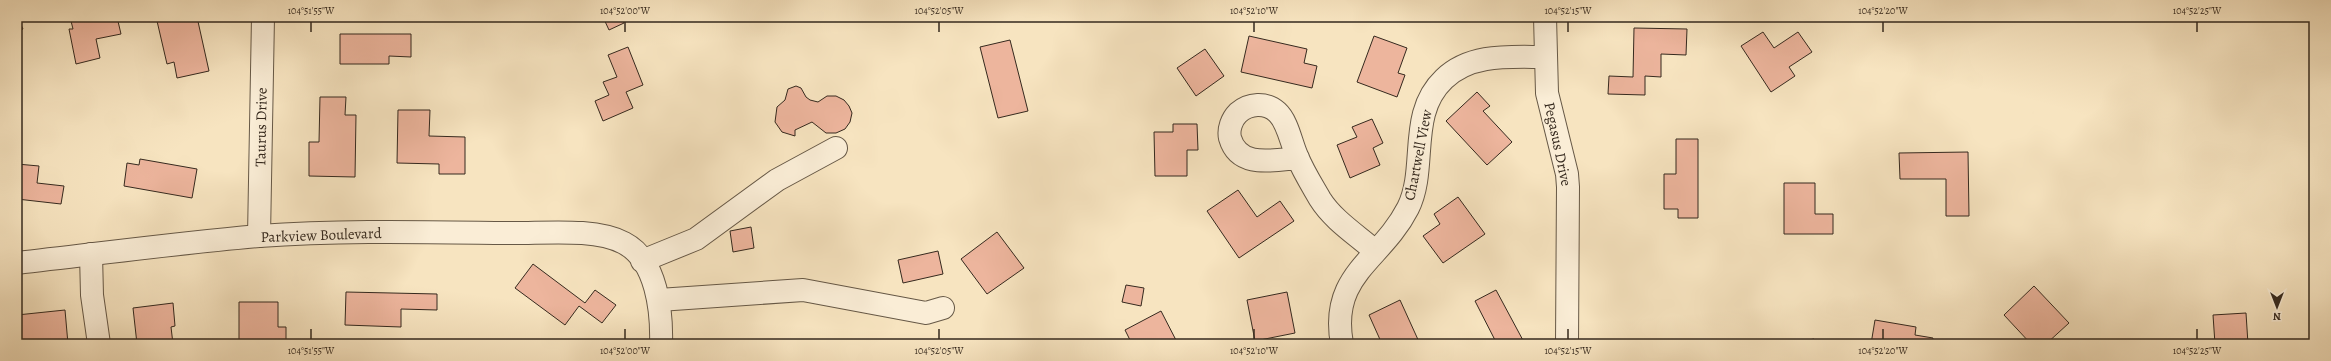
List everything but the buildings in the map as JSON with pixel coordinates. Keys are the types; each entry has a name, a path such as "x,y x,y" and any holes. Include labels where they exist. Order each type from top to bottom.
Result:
{"street":[{"name":"Taurus Drive","path":"259,236 263,17"},
{"name":"Pegasus Drive","path":"1545,17 1545,57 1550,107 1566,168 1568,187 1567,344"},
{"name":"Chartwell View","path":"1342,344 1339,330 1342,300 1347,287 1399,223 1408,207 1414,190 1424,111 1432,94 1444,79 1456,69 1485,58 1545,57"},
{"path":"661,344 662,316 659,300 653,282 642,261 696,239 777,180 836,148"},
{"path":"1298,158 1322,201 1331,213 1375,251"},
{"name":"Parkview Boulevard","path":"17,263 259,236 455,233 590,234 625,243 638,254 642,261"},
{"path":"91,254 92,295 99,344"},
{"path":"659,300 803,290 926,313 943,308"}]}
